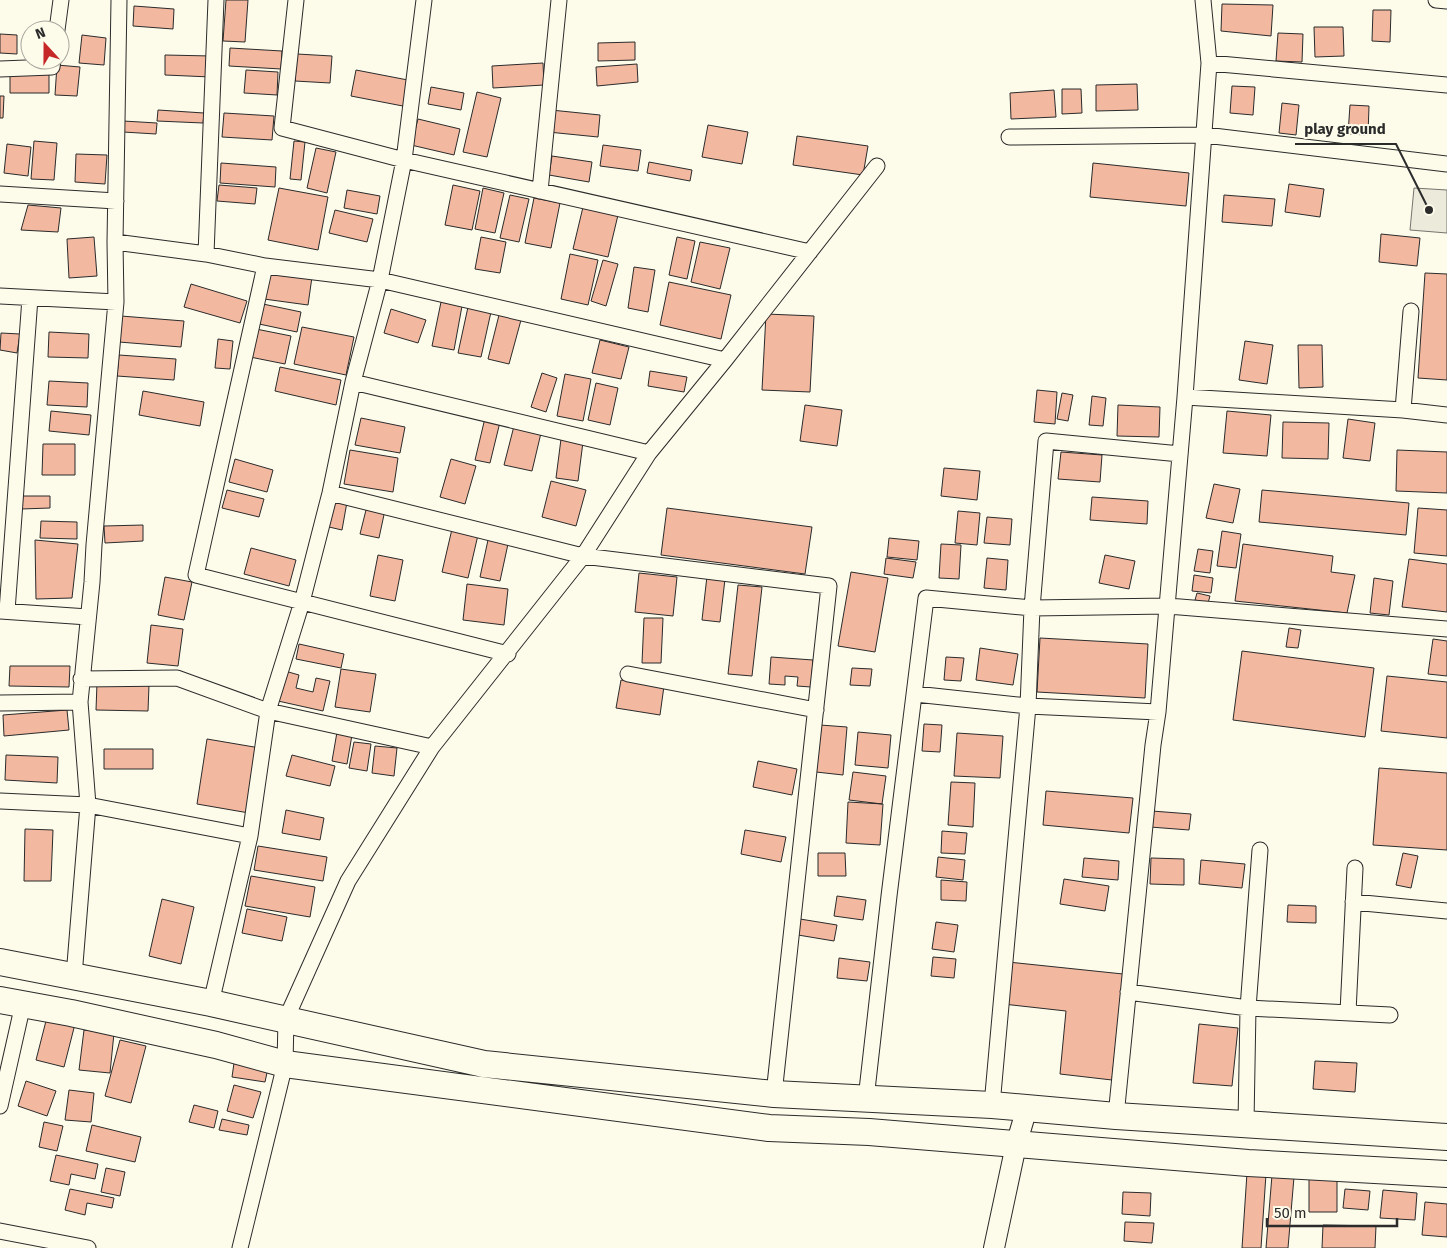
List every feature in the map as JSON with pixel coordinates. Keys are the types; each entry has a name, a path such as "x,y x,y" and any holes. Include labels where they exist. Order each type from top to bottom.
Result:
{"highway":[{"path":"0,962 211,1003 484,1064 774,1094 992,1105 1116,1116 1447,1137"},
{"path":"12,1002 216,1045 285,1064 769,1128 869,1132 1248,1163 1447,1174"}],"street":[{"path":"58,20 61,0"},
{"path":"74,976 88,805 80,702 81,680 116,302 115,242 119,0"},
{"path":"206,254 216,0"},
{"path":"296,0 282,128 404,160 810,252"},
{"path":"211,1003 250,836 268,711 302,602 330,494 353,382 380,280 404,160 424,0"},
{"path":"540,191 559,0"},
{"path":"1116,1116 1153,745 1158,712 1185,397 1210,63 1203,0"},
{"path":"1436,0 1447,0"},
{"path":"1210,63 1447,85"},
{"path":"0,69 20,68"},
{"path":"1009,136 1205,135 1447,164"},
{"path":"240,1248 285,1064 286,1019 348,881 432,747 508,654 583,556 649,454 877,166"},
{"path":"0,194 116,201"},
{"path":"115,242 206,254 265,266 380,280 725,360"},
{"path":"265,266 196,575 508,654"},
{"path":"0,296 116,302"},
{"path":"30,298 4,611 88,617"},
{"path":"1403,410 1411,310"},
{"path":"353,382 649,454"},
{"path":"1185,397 1403,410 1447,415"},
{"path":"992,1105 1028,706 1032,608 1046,441 1180,454"},
{"path":"330,494 583,556 829,586 774,1094"},
{"path":"866,1099 926,598 1032,608 1168,606 1447,629"},
{"path":"628,674 816,710"},
{"path":"81,680 177,678 268,711 432,747"},
{"path":"915,694 1028,706 1158,712"},
{"path":"0,703 80,702"},
{"path":"0,801 88,805 250,836"},
{"path":"1246,1123 1248,1008 1260,850"},
{"path":"1348,1012 1355,868"},
{"path":"1353,902 1447,911"},
{"path":"1128,992 1248,1008 1390,1015"},
{"path":"0,1106 12,1002"},
{"path":"994,1248 1016,1145 1027,1108"},
{"path":"0,1231 88,1248"}],"shaded area":[{"path":"1414,188 1447,190 1447,233 1410,230"}],"building":[{"path":"226,0 248,0 245,42 223,41"},
{"path":"1222,4 1273,5 1271,36 1221,31"},
{"path":"134,6 174,9 173,29 133,26"},
{"path":"1373,10 1391,10 1390,42 1372,41"},
{"path":"1314,27 1343,27 1344,56 1315,57"},
{"path":"1278,33 1303,34 1302,62 1276,61"},
{"path":"0,34 17,35 17,54 0,53"},
{"path":"82,35 106,38 104,65 79,63"},
{"path":"635,42 635,60 598,61 598,43"},
{"path":"230,48 282,51 281,69 229,66"},
{"path":"297,54 332,56 330,83 295,81"},
{"path":"165,55 211,56 211,77 165,75"},
{"path":"543,63 544,85 493,88 492,66"},
{"path":"637,64 638,82 597,86 596,67"},
{"path":"70,66 80,67 77,96 55,95 57,70 70,70"},
{"path":"10,69 49,70 49,93 10,93"},
{"path":"246,70 278,72 277,95 244,93"},
{"path":"356,70 413,81 408,107 351,96"},
{"path":"1137,84 1138,110 1096,111 1096,85"},
{"path":"1232,86 1255,87 1253,115 1230,113"},
{"path":"431,87 464,93 461,110 428,104"},
{"path":"1062,89 1081,89 1082,113 1062,114"},
{"path":"1054,90 1056,117 1011,119 1010,93"},
{"path":"477,92 501,98 487,157 463,152"},
{"path":"0,96 4,96 3,118 0,118"},
{"path":"1282,103 1299,105 1296,135 1279,133"},
{"path":"1350,105 1369,106 1368,135 1348,134"},
{"path":"158,110 204,113 203,123 157,121"},
{"path":"551,110 600,115 598,137 548,132"},
{"path":"224,113 274,116 272,140 222,137"},
{"path":"418,119 460,129 454,155 411,145"},
{"path":"123,121 157,123 156,134 123,132"},
{"path":"708,125 748,132 742,164 702,157"},
{"path":"797,136 868,146 863,175 793,165"},
{"path":"34,141 57,143 54,180 31,179"},
{"path":"294,141 305,142 301,180 290,179"},
{"path":"7,144 31,147 28,176 4,173"},
{"path":"603,145 641,150 638,171 600,166"},
{"path":"316,148 336,152 327,193 307,188"},
{"path":"76,154 107,155 105,184 75,182"},
{"path":"552,156 592,162 589,182 549,175"},
{"path":"649,162 692,170 690,181 647,173"},
{"path":"221,163 276,167 275,187 220,183"},
{"path":"1093,163 1189,173 1186,206 1090,197"},
{"path":"1289,184 1324,189 1320,217 1285,212"},
{"path":"219,185 257,188 255,204 217,201"},
{"path":"453,185 480,191 472,230 445,225"},
{"path":"279,188 328,197 318,250 268,240"},
{"path":"483,188 504,193 495,233 475,229"},
{"path":"347,190 380,196 377,214 344,208"},
{"path":"510,195 529,199 519,242 500,238"},
{"path":"1224,195 1275,199 1272,226 1222,222"},
{"path":"534,198 560,203 551,248 525,243"},
{"path":"28,205 61,208 58,232 21,230"},
{"path":"583,207 618,215 608,257 573,249"},
{"path":"335,210 373,219 367,242 329,233"},
{"path":"1381,234 1420,238 1417,266 1379,262"},
{"path":"94,237 97,276 69,278 67,239"},
{"path":"481,237 506,242 500,273 475,269"},
{"path":"677,237 695,241 687,279 669,275"},
{"path":"700,242 730,248 720,289 691,282"},
{"path":"570,254 598,260 588,305 561,299"},
{"path":"603,260 618,264 606,306 591,301"},
{"path":"634,267 655,270 648,312 628,308"},
{"path":"268,270 312,277 308,305 264,299"},
{"path":"1425,273 1447,274 1447,380 1418,378"},
{"path":"669,282 731,295 721,339 660,325"},
{"path":"191,284 247,301 240,323 184,307"},
{"path":"441,302 462,306 454,350 432,346"},
{"path":"263,304 301,312 297,332 259,324"},
{"path":"468,307 491,312 481,357 458,353"},
{"path":"391,309 426,320 418,343 384,333"},
{"path":"766,314 814,316 810,392 762,390"},
{"path":"499,315 521,320 509,364 488,359"},
{"path":"121,316 184,321 181,347 119,342"},
{"path":"302,327 354,337 346,375 294,364"},
{"path":"256,329 291,336 285,364 250,357"},
{"path":"49,332 89,334 88,358 48,357"},
{"path":"1,333 20,334 17,353 0,350"},
{"path":"218,339 233,341 230,369 215,368"},
{"path":"600,340 629,347 621,379 592,373"},
{"path":"1245,341 1273,345 1267,384 1239,380"},
{"path":"1298,345 1322,345 1323,387 1299,388"},
{"path":"119,355 176,359 174,380 117,376"},
{"path":"280,367 341,380 336,405 275,391"},
{"path":"650,371 687,377 684,392 648,386"},
{"path":"542,373 557,378 546,412 531,407"},
{"path":"565,374 591,379 583,421 557,416"},
{"path":"49,381 88,383 87,407 47,405"},
{"path":"596,383 618,388 610,425 588,420"},
{"path":"1037,390 1057,392 1055,424 1034,422"},
{"path":"143,391 204,402 200,426 139,415"},
{"path":"1062,393 1073,395 1068,421 1057,419"},
{"path":"1092,396 1106,398 1103,426 1089,425"},
{"path":"805,405 842,410 837,446 800,441"},
{"path":"1118,405 1160,407 1159,437 1117,436"},
{"path":"51,411 91,415 89,435 49,431"},
{"path":"1227,411 1271,415 1267,456 1223,453"},
{"path":"361,418 405,427 400,453 355,445"},
{"path":"485,418 500,422 490,463 475,460"},
{"path":"1348,419 1375,423 1370,461 1343,458"},
{"path":"1283,422 1329,423 1328,459 1282,458"},
{"path":"514,426 541,433 532,471 504,465"},
{"path":"561,439 583,442 578,481 556,478"},
{"path":"43,444 75,444 75,475 42,475"},
{"path":"350,450 398,458 393,492 344,484"},
{"path":"1397,450 1447,452 1447,493 1396,491"},
{"path":"1061,452 1102,455 1100,482 1058,479"},
{"path":"235,459 273,470 267,492 229,482"},
{"path":"451,459 476,466 465,504 440,497"},
{"path":"944,468 980,471 977,500 941,496"},
{"path":"551,481 586,490 576,526 542,517"},
{"path":"1214,484 1240,489 1233,523 1206,518"},
{"path":"227,490 264,499 259,517 222,508"},
{"path":"1262,490 1409,503 1406,535 1259,522"},
{"path":"21,496 50,496 50,508 21,509"},
{"path":"1092,497 1148,501 1147,524 1090,520"},
{"path":"335,500 347,502 342,530 329,527"},
{"path":"367,506 385,510 379,538 360,534"},
{"path":"667,508 812,527 805,574 661,555"},
{"path":"1418,508 1447,510 1447,556 1414,553"},
{"path":"958,511 980,513 977,545 955,543"},
{"path":"987,517 1012,519 1010,545 984,543"},
{"path":"41,521 77,522 77,539 40,538"},
{"path":"143,525 143,541 105,543 104,526"},
{"path":"452,529 478,535 468,578 442,572"},
{"path":"1222,531 1241,534 1236,568 1217,566"},
{"path":"889,538 919,541 917,560 887,557"},
{"path":"35,540 78,544 72,598 36,599"},
{"path":"488,540 508,544 500,581 480,577"},
{"path":"941,544 961,545 959,579 939,578"},
{"path":"1243,544 1333,556 1331,572 1355,575 1347,613 1235,601"},
{"path":"251,548 296,560 289,586 244,574"},
{"path":"1198,549 1213,551 1210,573 1194,571"},
{"path":"378,555 403,560 395,601 370,596"},
{"path":"1105,555 1135,561 1129,589 1099,583"},
{"path":"886,558 916,562 913,578 884,574"},
{"path":"987,558 1008,560 1006,590 984,588"},
{"path":"1409,559 1447,564 1447,612 1402,607"},
{"path":"851,572 888,578 875,652 838,646"},
{"path":"639,573 677,577 673,616 635,612"},
{"path":"1194,575 1213,578 1211,593 1192,591"},
{"path":"707,576 725,579 720,622 702,620"},
{"path":"165,577 192,582 184,620 158,615"},
{"path":"1374,578 1393,581 1389,615 1370,613"},
{"path":"467,584 508,589 504,625 463,620"},
{"path":"738,585 762,587 752,676 728,674"},
{"path":"1197,593 1210,596 1208,603 1195,600"},
{"path":"644,618 663,618 661,663 642,663"},
{"path":"151,625 183,629 178,666 147,663"},
{"path":"1289,628 1301,630 1298,648 1286,647"},
{"path":"1040,638 1148,644 1145,698 1037,692"},
{"path":"1433,639 1447,641 1447,676 1428,674"},
{"path":"299,644 344,654 341,668 296,659"},
{"path":"980,648 1018,654 1013,685 976,680"},
{"path":"1242,651 1374,668 1365,737 1233,720"},
{"path":"771,657 813,660 811,687 797,686 798,677 785,676 785,685 769,684"},
{"path":"946,657 964,658 961,681 944,680"},
{"path":"10,666 70,666 69,687 9,686"},
{"path":"852,668 872,669 870,686 850,685"},
{"path":"341,669 376,674 370,712 335,707"},
{"path":"285,671 299,675 296,688 313,692 316,678 330,681 323,711 278,701"},
{"path":"1387,676 1447,682 1447,738 1381,731"},
{"path":"621,680 664,686 660,715 616,708"},
{"path":"97,683 149,685 148,711 96,710"},
{"path":"67,710 69,730 4,736 3,715"},
{"path":"924,724 942,725 940,752 922,751"},
{"path":"820,725 847,727 843,775 816,772"},
{"path":"337,732 352,735 347,764 332,761"},
{"path":"858,732 891,735 888,768 855,765"},
{"path":"957,733 1003,736 1000,778 954,776"},
{"path":"207,739 260,748 249,813 197,804"},
{"path":"354,742 371,744 367,771 349,768"},
{"path":"375,746 397,748 394,776 372,773"},
{"path":"104,749 153,749 153,769 104,769"},
{"path":"6,755 58,757 57,783 5,780"},
{"path":"292,755 335,766 330,786 286,776"},
{"path":"758,761 797,769 792,795 753,787"},
{"path":"1379,768 1447,773 1447,850 1373,845"},
{"path":"853,772 886,776 882,804 849,800"},
{"path":"951,782 975,783 973,827 948,825"},
{"path":"1046,791 1133,798 1129,833 1043,825"},
{"path":"848,802 883,804 880,845 846,843"},
{"path":"286,810 324,818 320,840 282,833"},
{"path":"1152,811 1191,814 1189,830 1150,827"},
{"path":"25,829 53,830 51,881 24,881"},
{"path":"745,830 786,837 781,862 741,854"},
{"path":"942,831 967,833 965,854 941,853"},
{"path":"258,846 327,857 323,881 254,870"},
{"path":"818,853 845,853 846,876 818,876"},
{"path":"1403,853 1418,856 1411,888 1396,885"},
{"path":"938,857 965,860 963,880 936,877"},
{"path":"1084,858 1119,861 1118,880 1082,877"},
{"path":"1151,858 1184,859 1184,885 1150,884"},
{"path":"1201,860 1245,864 1242,888 1199,884"},
{"path":"251,876 315,887 310,917 245,906"},
{"path":"1064,879 1109,886 1105,911 1060,904"},
{"path":"941,880 967,882 966,901 941,900"},
{"path":"837,896 866,900 863,920 834,916"},
{"path":"162,899 194,907 181,964 149,956"},
{"path":"1288,905 1316,906 1316,923 1287,922"},
{"path":"247,909 287,917 282,941 242,933"},
{"path":"800,919 837,925 834,941 798,935"},
{"path":"936,922 958,925 954,952 932,949"},
{"path":"933,957 956,959 954,978 931,976"},
{"path":"839,958 870,962 867,981 837,978"},
{"path":"1008,962 1123,974 1112,1080 1060,1074 1066,1011 1003,1004"},
{"path":"47,1017 75,1024 64,1067 36,1060"},
{"path":"1199,1024 1238,1028 1232,1086 1193,1083"},
{"path":"84,1030 114,1033 110,1073 79,1070"},
{"path":"120,1040 146,1046 131,1103 105,1096"},
{"path":"1315,1061 1357,1063 1355,1092 1313,1089"},
{"path":"234,1063 268,1068 265,1082 232,1077"},
{"path":"26,1081 56,1091 47,1116 18,1106"},
{"path":"234,1085 261,1092 253,1118 227,1111"},
{"path":"69,1090 94,1093 91,1122 65,1120"},
{"path":"194,1105 218,1111 214,1128 189,1122"},
{"path":"222,1119 249,1125 247,1135 219,1130"},
{"path":"44,1122 63,1126 57,1151 39,1147"},
{"path":"92,1125 141,1137 135,1162 86,1151"},
{"path":"56,1155 98,1164 95,1179 71,1174 69,1185 50,1181"},
{"path":"106,1168 125,1172 120,1196 101,1192"},
{"path":"1247,1173 1266,1174 1261,1248 1242,1248"},
{"path":"1272,1175 1294,1177 1288,1248 1266,1248"},
{"path":"1337,1178 1337,1212 1309,1212 1309,1179"},
{"path":"70,1189 114,1198 112,1208 87,1203 85,1215 65,1210"},
{"path":"1345,1189 1370,1191 1368,1210 1343,1208"},
{"path":"1383,1190 1417,1193 1415,1220 1380,1218"},
{"path":"1123,1192 1151,1193 1150,1216 1122,1214"},
{"path":"1425,1202 1447,1204 1447,1237 1422,1235"},
{"path":"1125,1222 1154,1223 1152,1243 1124,1241"},
{"path":"1323,1225 1376,1226 1375,1248 1322,1248"}],"place":[{"name":"play ground","path":"1429,210"}]}
